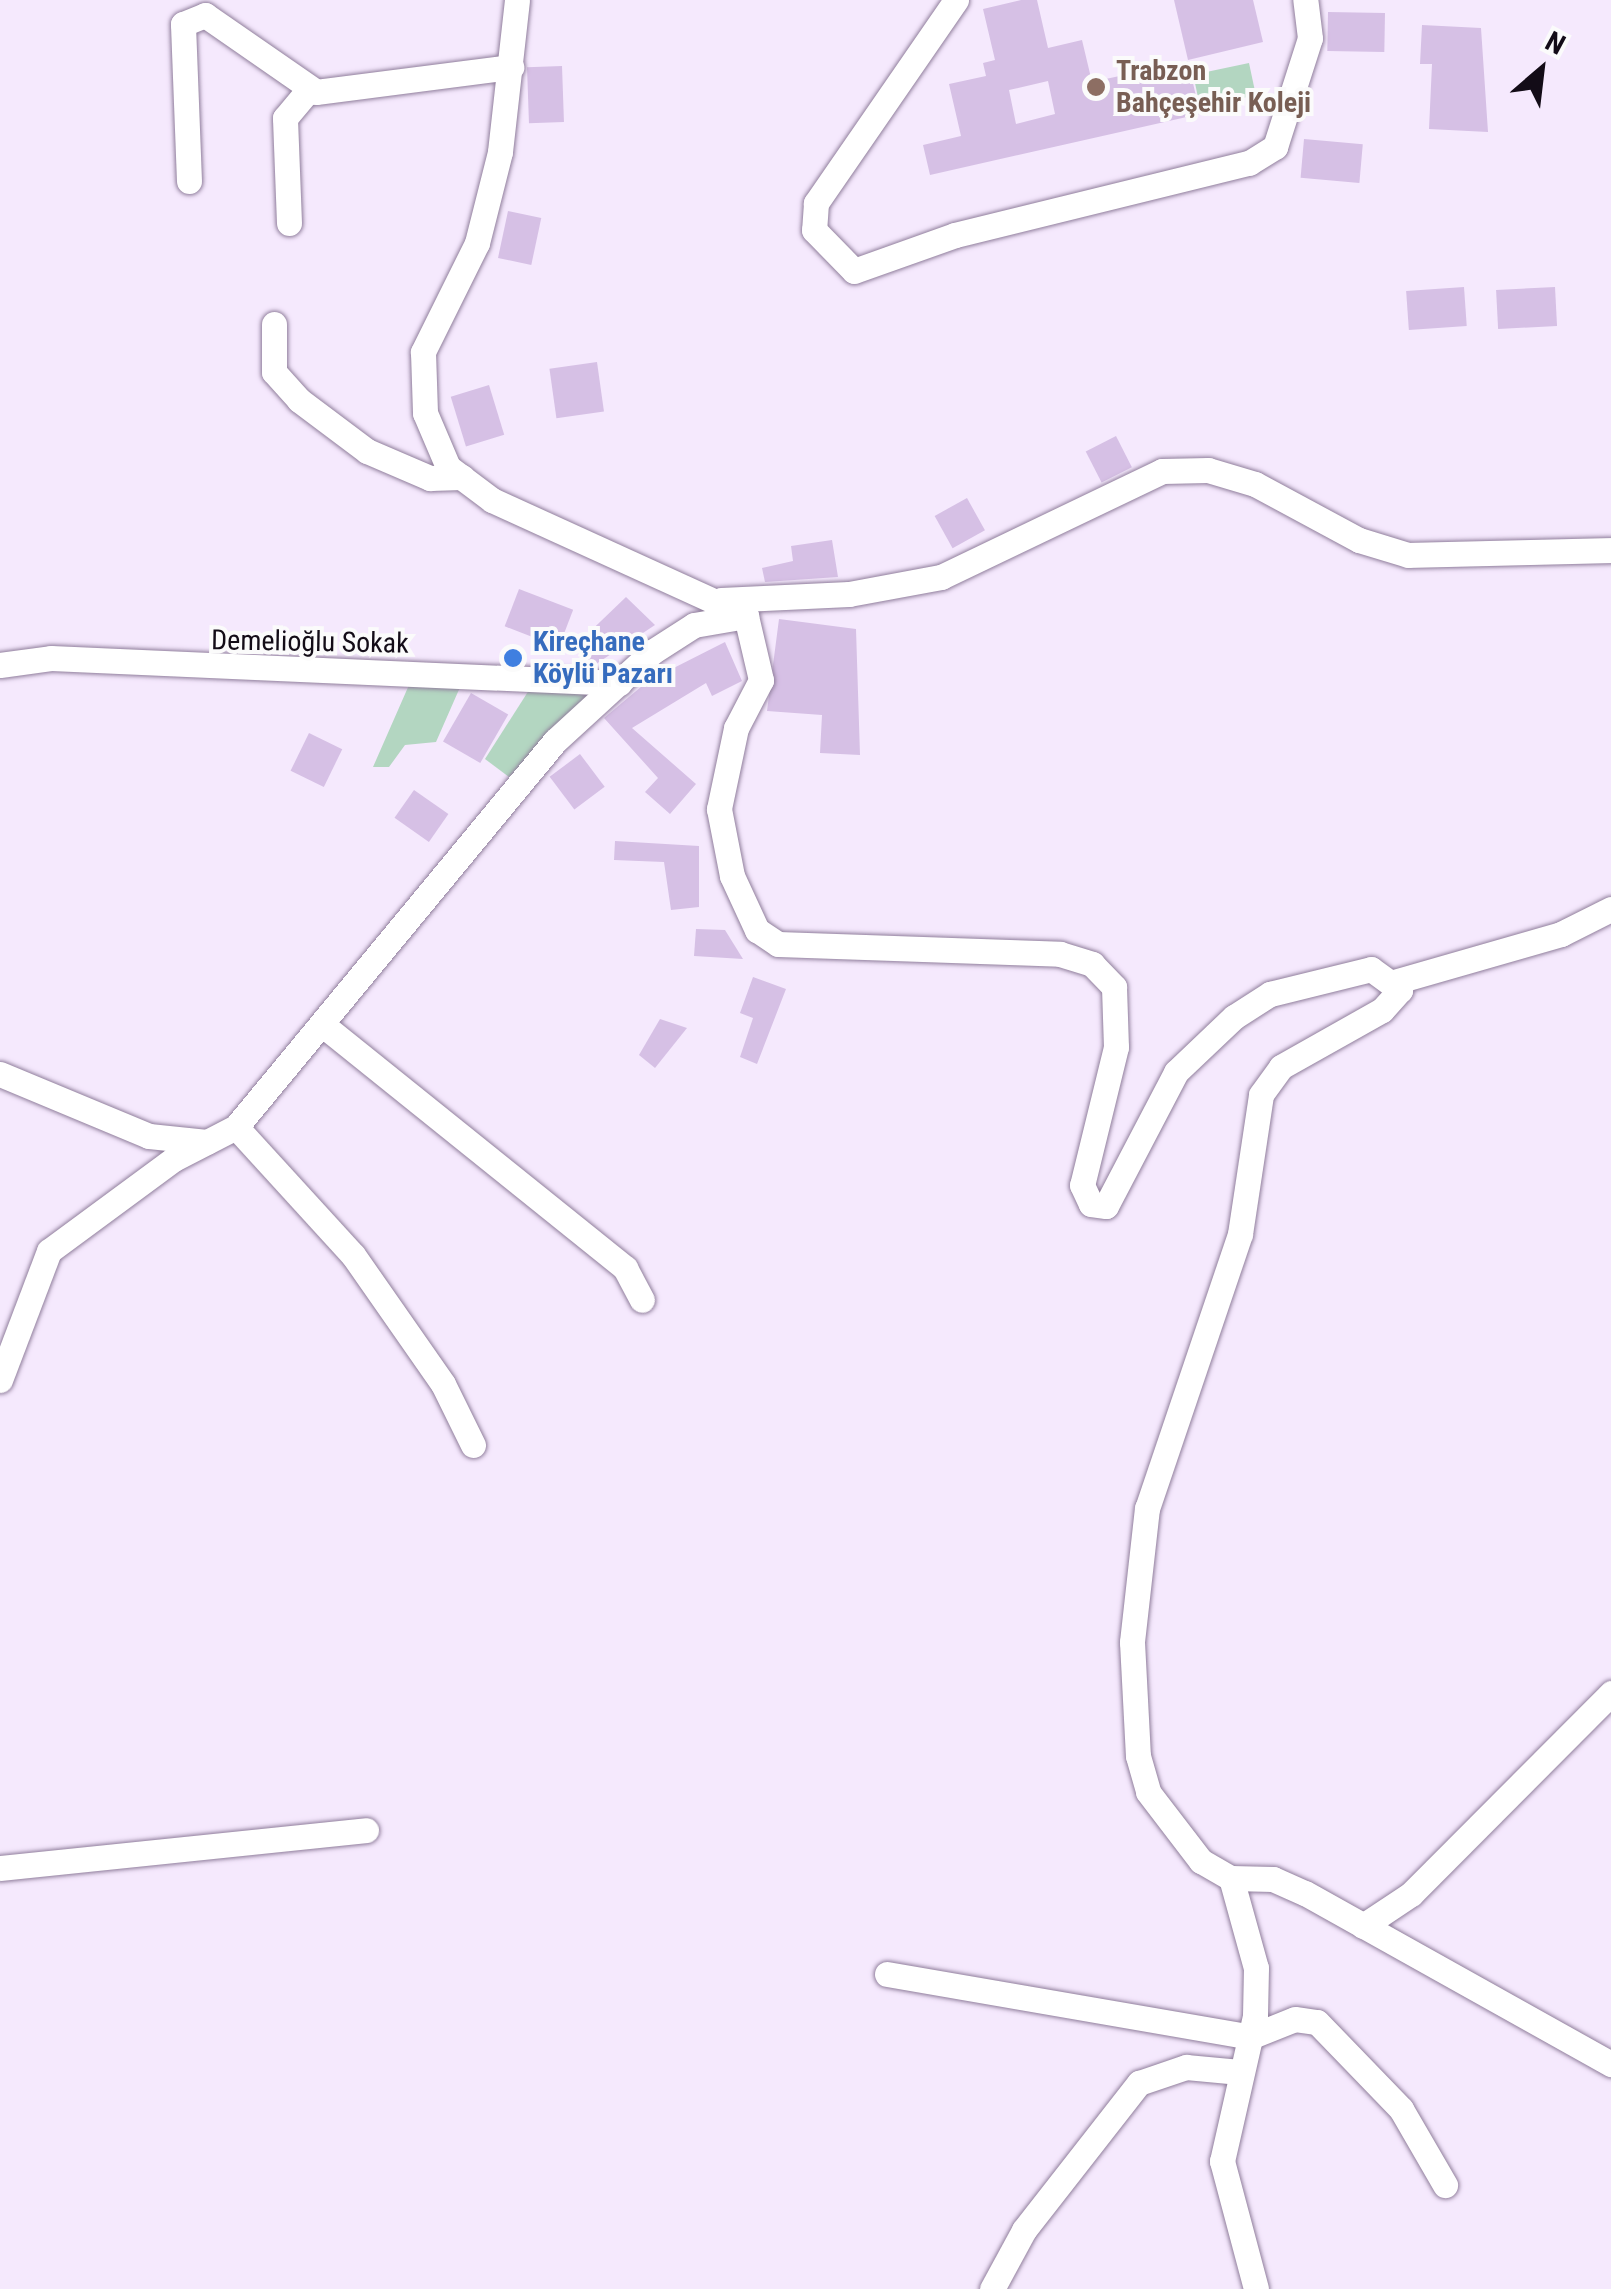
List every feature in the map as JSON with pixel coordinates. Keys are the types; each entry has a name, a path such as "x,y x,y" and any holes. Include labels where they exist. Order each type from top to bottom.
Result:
{"street":[{"path":"516,0 511,67 477,244 423,352 430,429 462,478 566,537 721,600 746,616 761,680 736,728 719,809 742,906 778,944 1060,954 1092,964 1114,987 1116,1047 1082,1185 1091,1204 1106,1206 1176,1072 1234,1016 1270,994 1371,969 1400,990 1382,1010 1280,1068 1261,1095 1235,1250 1147,1508 1132,1642 1138,1756 1171,1830 1230,1878 1256,1968 1250,2037 1222,2162 1256,2289"},
{"path":"956,0 816,203 814,230 854,271 874,271 955,235 1215,177 1262,155 1274,147 1310,38 1305,0"},
{"path":"190,181 183,24 205,15 310,89 511,67"},
{"path":"289,222 285,118 310,89"},
{"path":"274,324 274,372 299,400 367,451 430,478 462,478"},
{"path":"721,600 849,594 941,577 1162,472 1208,470 1255,484 1359,540 1408,555 1611,550"},
{"path":"0,1380 48,1251 207,1142 236,1127 323,1024 414,902 555,741 619,683 694,625 746,616"},
{"name":"Demelioğlu Sokak","path":"0,665 51,658 619,683"},
{"path":"1394,982 1561,934 1611,908"},
{"path":"323,1024 625,1268 642,1300"},
{"path":"0,1074 149,1136 207,1142"},
{"path":"236,1127 353,1256 443,1384 473,1445"},
{"path":"1363,1926 1410,1894 1611,1693"},
{"path":"0,1868 366,1830"},
{"path":"1230,1878 1273,1879 1611,2064"},
{"path":"887,1974 1250,2037 1295,2018 1330,2031 1400,2108 1445,2185"},
{"path":"992,2289 1024,2230 1139,2083 1186,2066 1240,2072"}],"green space":[{"path":"1249,63 1256,95 1200,107 1193,75"},
{"path":"409,685 461,685 436,742 405,745 389,767 373,767"},
{"path":"531,687 600,691 509,777 485,759"}],"building":[{"path":"1037,0 1048,48 1082,40 1092,82 1188,61 1200,114 930,175 923,145 961,136 949,84 986,76 983,63 995,60 983,9","holes":["1048,81 1055,114 1016,124 1009,90"]},
{"path":"1174,0 1253,0 1263,42 1188,60"},
{"path":"1328,12 1385,13 1384,52 1327,51"},
{"path":"1422,25 1481,28 1488,132 1429,129 1432,64 1420,64"},
{"path":"562,66 564,122 529,123 527,67"},
{"path":"1304,139 1363,144 1359,183 1301,178"},
{"path":"508,211 541,218 531,265 498,258"},
{"path":"1464,287 1467,326 1409,330 1406,291"},
{"path":"1555,287 1557,326 1498,329 1496,290"},
{"path":"597,362 604,412 556,418 549,369"},
{"path":"489,385 504,435 466,446 451,397"},
{"path":"1116,436 1132,467 1102,483 1086,451"},
{"path":"967,498 985,530 953,548 935,516"},
{"path":"832,540 838,577 765,582 762,568 793,561 791,546"},
{"path":"519,589 573,610 559,647 505,626"},
{"path":"626,597 655,625 593,666 576,645"},
{"path":"779,619 856,629 860,755 820,753 822,715 767,711"},
{"path":"725,642 742,681 712,696 706,683 632,728 696,784 670,814 645,792 658,778 604,718 648,681"},
{"path":"471,693 508,714 480,763 443,741"},
{"path":"309,733 342,749 324,787 291,771"},
{"path":"580,754 605,787 574,810 550,777"},
{"path":"414,790 448,814 429,842 394,818"},
{"path":"615,841 699,846 699,907 671,910 664,862 614,860"},
{"path":"696,929 725,930 743,959 694,956"},
{"path":"753,977 786,989 757,1064 740,1057 753,1018 740,1013"},
{"path":"660,1019 687,1028 655,1068 639,1055"}],"place":[{"name":"Trabzon Bahçeşehir Koleji","path":"1096,87"},
{"name":"Kireçhane Köylü Pazarı","path":"513,658"}]}
